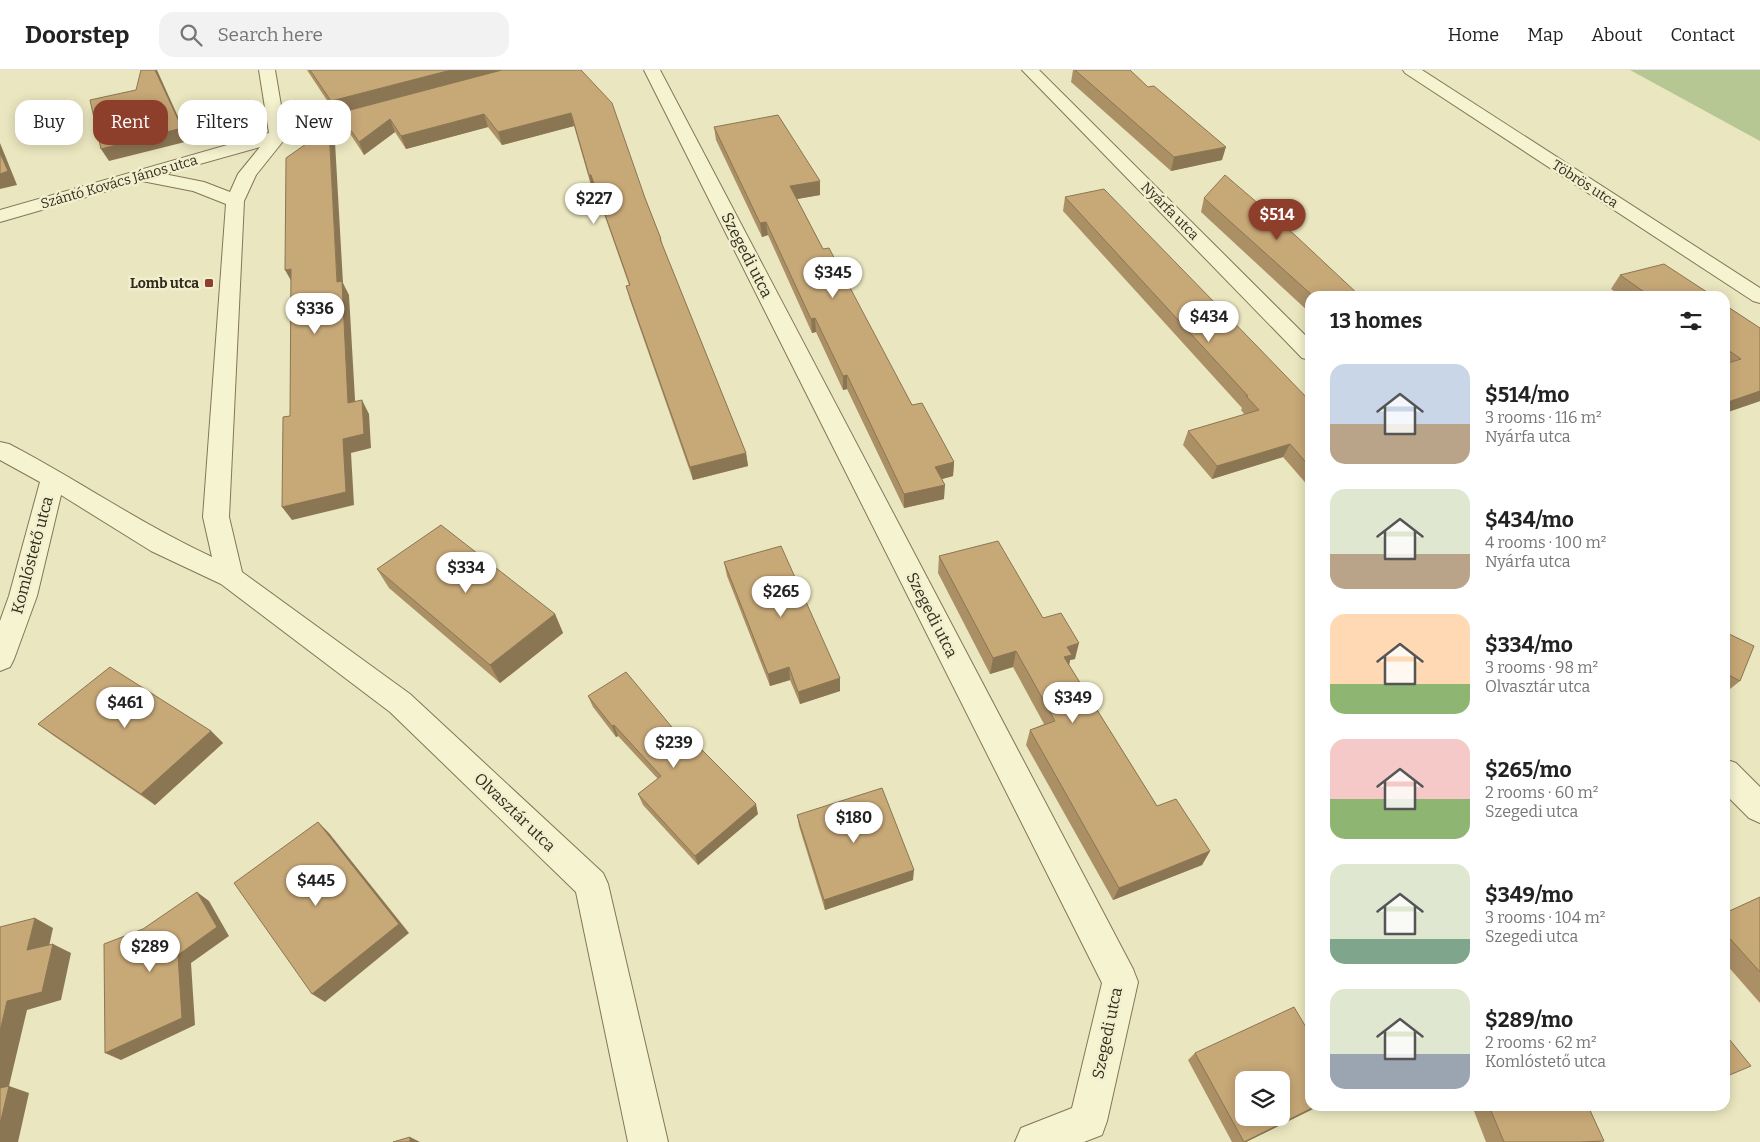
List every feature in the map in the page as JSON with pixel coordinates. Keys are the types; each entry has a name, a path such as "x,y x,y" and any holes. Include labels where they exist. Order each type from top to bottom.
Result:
{"street":[{"path":"267,70 277,130"},
{"name":"Szegedi utca","path":"652,70 1120,982 1088,1121 1035,1142"},
{"name":"Nyárfa utca","path":"1030,70 1305,348"},
{"name":"Töbrös utca","path":"1410,70 1760,297"},
{"name":"Szántó Kovács János utca","path":"351,117 398,105"},
{"name":"Szántó Kovács János utca","path":"0,216 277,136"},
{"path":"230,577 216,517 235,201 247,174 277,137"},
{"path":"142,176 198,186 235,201"},
{"name":"Komlóstető utca","path":"0,450 53,478 23,596 0,659"},
{"name":"Olvasztár utca","path":"53,478 97,507 160,544 230,577 400,703 590,884 648,1142"},
{"path":"1730,778 1760,808"}],"green space":[{"path":"1630,70 1760,70 1760,141"}],"building":[{"path":"141,70 155,70 178,119 178,129 168,132 168,100 93,100 93,113 90,100 136,90"},
{"path":"310,70 451,70 335,100 330,100"},
{"path":"502,70 581,70 612,103 660,239 746,453 690,467 626,286 630,285 591,175 589,175 571,113 498,132 484,114 401,136 390,119 359,142 351,130 351,110"},
{"path":"1075,70 1130,70 1148,87 1154,86 1226,147 1174,157"},
{"path":"778,115 820,181 790,186 823,249 829,248 912,405 922,403 954,462 935,467 945,485 904,494 847,375 843,376 815,318 811,319 766,222 760,223 714,127"},
{"path":"100,145 116,145 101,149"},
{"path":"305,145 330,145 337,282 342,281 348,403 362,400 364,434 343,439 346,492 282,507 283,417 290,416 291,269 285,270 286,158"},
{"path":"0,153 8,171 0,174"},
{"path":"1225,175 1296,236 1355,291 1307,291 1204,198"},
{"path":"1104,189 1305,396 1305,461 1290,444 1217,466 1188,431 1259,410 1065,197"},
{"path":"1664,264 1705,291 1643,291 1620,275"},
{"path":"1730,308 1760,328 1760,391 1730,401 1730,362 1741,359 1730,351"},
{"path":"441,525 555,614 490,665 377,569"},
{"path":"998,541 1043,618 1061,613 1079,643 1067,647 1072,655 1064,657 1157,806 1176,799 1210,851 1119,888 1030,730 1055,721 1016,651 993,658 939,556"},
{"path":"781,546 840,678 798,692 789,667 768,674 724,562"},
{"path":"1730,634 1754,646 1740,681 1730,676"},
{"path":"110,667 211,731 141,794 38,724"},
{"path":"626,672 686,744 691,739 756,804 695,856 638,794 661,776 614,725 612,726 588,696"},
{"path":"882,788 914,870 824,900 797,815"},
{"path":"318,822 399,924 312,994 234,883"},
{"path":"197,892 217,927 178,955 182,1018 105,1053 104,944 143,929"},
{"path":"1760,897 1760,972 1730,939 1730,911"},
{"path":"35,918 27,950 53,944 42,992 7,1001 0,1031 0,927"},
{"path":"1294,1007 1305,1026 1306,1111 1290,1119 1290,1071 1235,1071 1235,1126 1195,1053"},
{"path":"1730,1040 1751,1066 1730,1075"},
{"path":"9,1086 0,1124 0,1088"},
{"path":"1491,1111 1590,1111 1604,1141 1579,1142 1504,1142"},
{"path":"1235,1126 1276,1126 1244,1142"},
{"path":"410,1137 410,1142 393,1142"}],"place":[{"name":"Lomb utca","path":"209,283"}]}
